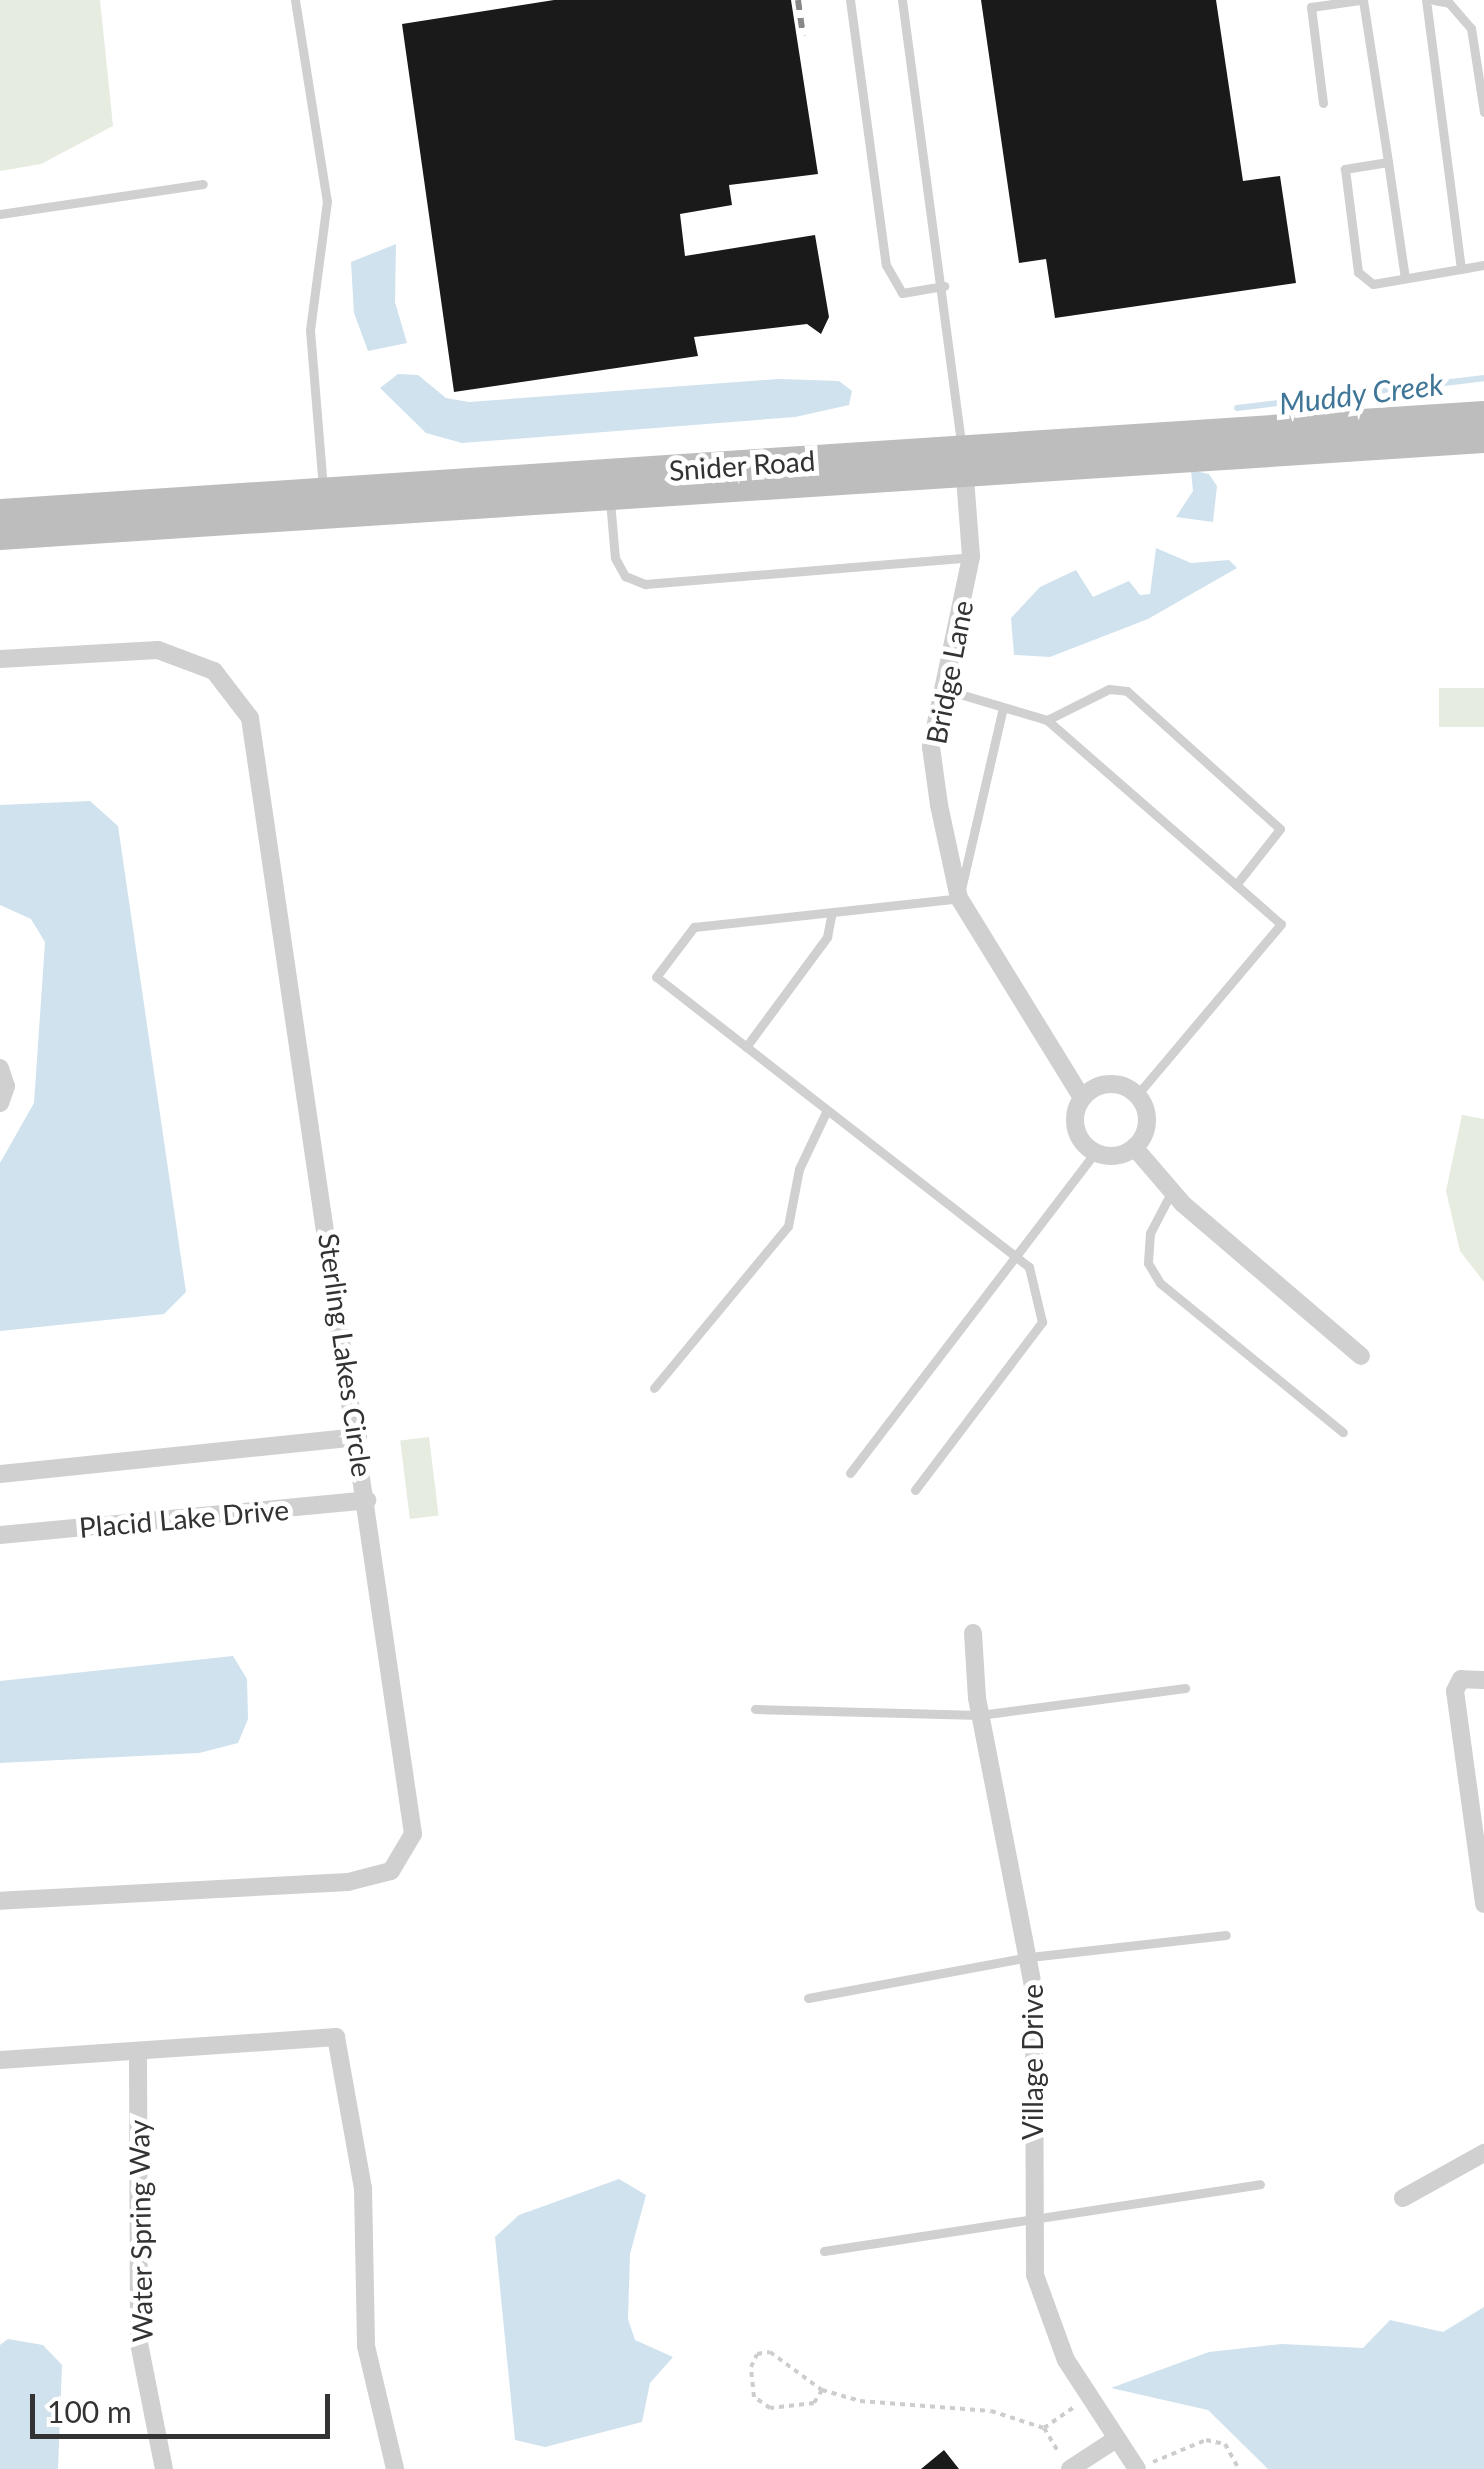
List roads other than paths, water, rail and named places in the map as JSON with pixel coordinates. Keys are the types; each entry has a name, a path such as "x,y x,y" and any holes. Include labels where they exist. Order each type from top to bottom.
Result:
{"street":[{"name":"Snider Road","path":"0,513 324,502 610,498 1484,415"},
{"name":"Snider Road","path":"0,536 324,502 964,462 1484,439"},
{"name":"Bridge Lane","path":"964,462 971,557 931,747 959,898 1082,1098 1076,1130 1095,1152"},
{"name":"Sterling Lakes Circle","path":"0,659 158,650 214,672 250,718 413,1818 402,1861 348,1882 0,1900"},
{"path":"0,1068 0,1104"},
{"path":"1082,1098 1109,1084 1137,1095 1147,1118 1134,1148"},
{"path":"1095,1152 1134,1148"},
{"path":"1134,1148 1172,1191 1361,1356"},
{"path":"0,1474 358,1438"},
{"name":"Placid Lake Drive","path":"0,1535 368,1500"},
{"name":"Village Drive","path":"973,1633 980,1714 1030,1957 1036,2095 1030,2222 1042,2304 1086,2399 1137,2469"},
{"path":"1484,1680 1455,1682 1484,1904"},
{"path":"0,2060 336,2037 363,2188 366,2346 395,2469"},
{"name":"Water Spring Way","path":"138,2051 139,2343 164,2469"},
{"path":"1403,2198 1484,2153"},
{"path":"1072,2468 1113,2440"}],"lane":[{"path":"294,0 327,201 310,330 324,502"},
{"path":"850,0 886,265 902,293 944,286"},
{"path":"902,0 944,286 964,462"},
{"path":"1323,103 1310,4 1361,0 1405,278"},
{"path":"1426,0 1462,270"},
{"path":"1434,0 1449,3 1471,28 1484,112"},
{"path":"1471,28 1484,23"},
{"path":"1388,162 1345,169 1358,272 1372,284 1484,265"},
{"path":"0,214 203,184"},
{"path":"610,498 615,558 625,576 646,584 971,557"},
{"path":"943,689 1047,720 1282,924 1137,1095"},
{"path":"1047,720 1108,689 1127,690 1280,829 1236,885"},
{"path":"915,1490 1042,1322 1029,1267 656,977 694,927 959,898 1004,707"},
{"path":"746,1047 826,936 832,912"},
{"path":"654,1388 788,1226 798,1169 827,1110"},
{"path":"850,1473 1095,1152"},
{"path":"1172,1191 1150,1233 1148,1262 1160,1284 1343,1432"},
{"path":"755,1710 980,1714 1185,1688"},
{"path":"808,1998 1030,1957 1226,1935"},
{"path":"824,2251 1260,2184"}],"water":[{"path":"396,244 395,302 407,343 368,351 354,313 351,262"},
{"path":"398,374 418,375 446,398 469,402 779,379 839,381 852,391 849,405 795,417 462,443 426,433 380,388"},
{"path":"1191,470 1209,474 1217,486 1213,522 1176,517 1193,491"},
{"path":"1156,548 1191,563 1229,560 1237,568 1148,619 1050,657 1014,655 1011,618 1040,587 1076,570 1093,597 1129,581 1140,595 1150,594"},
{"path":"90,801 118,826 186,1292 164,1314 0,1331 0,1163 34,1103 45,942 31,919 0,905 0,805"},
{"path":"233,1656 247,1679 248,1719 238,1743 199,1753 0,1763 0,1681"},
{"path":"619,2179 646,2195 630,2254 628,2319 635,2340 673,2357 650,2383 642,2422 545,2447 515,2440 495,2237 519,2215"},
{"path":"1484,2307 1484,2469 1268,2469 1208,2410 1111,2388 1209,2352 1282,2344 1363,2348 1390,2320 1443,2332"},
{"path":"8,2339 43,2345 62,2365 58,2469 0,2469 0,2345"}],"waterway":[{"name":"Muddy Creek","path":"1237,408 1484,378"}],"railway":[{"path":"798,0 803,36"}]}
